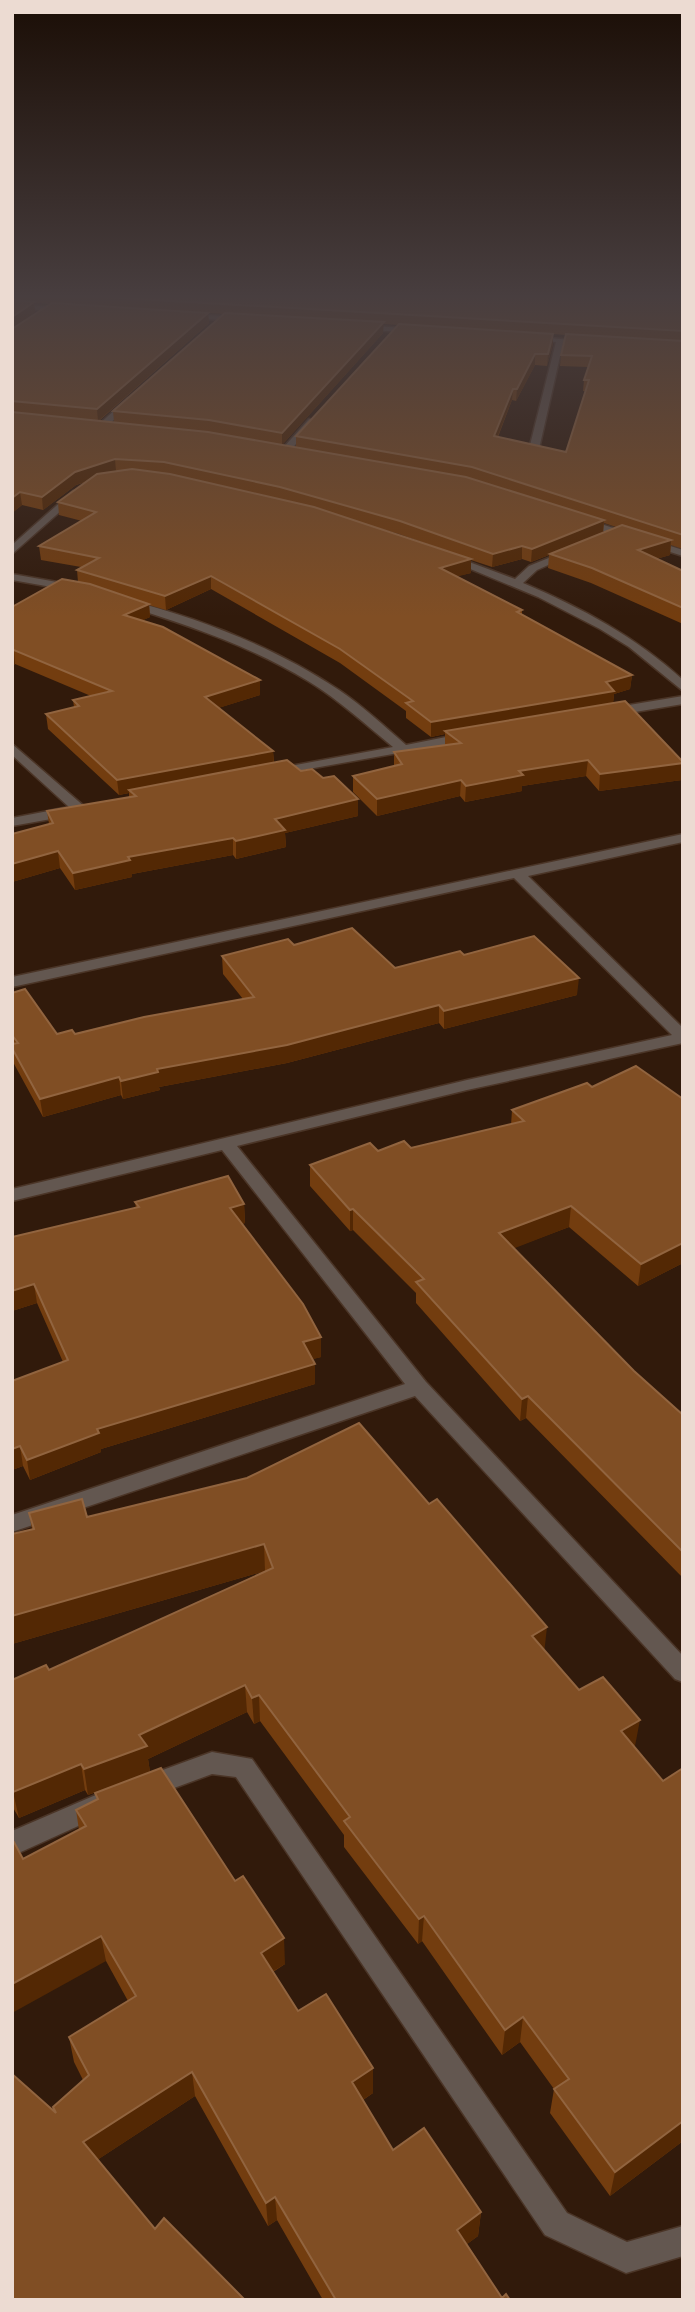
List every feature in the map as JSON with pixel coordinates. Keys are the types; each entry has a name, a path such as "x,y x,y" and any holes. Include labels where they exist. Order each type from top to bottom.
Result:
{"street":[{"path":"100,428 129,402"},
{"path":"534,449 545,402"},
{"path":"286,450 322,410"},
{"path":"87,426 114,429"},
{"path":"273,447 299,452"},
{"path":"12,551 86,485"},
{"path":"569,516 683,553"},
{"path":"607,538 620,533"},
{"path":"518,582 533,568 583,548"},
{"path":"439,554 518,582 604,627 672,676 683,687"},
{"path":"12,577 82,590"},
{"path":"118,599 224,636 295,669 335,692 402,748"},
{"path":"603,714 683,700"},
{"path":"254,776 482,734"},
{"path":"12,748 86,808 12,822"},
{"path":"12,982 248,934 516,872 683,838"},
{"path":"516,872 683,1037"},
{"path":"12,1195 228,1145 467,1085 683,1037"},
{"path":"228,1145 419,1387 683,1672"},
{"path":"12,1524 419,1387"},
{"path":"12,1844 72,1816 212,1763 243,1767 556,2224 626,2258 683,2241"}],"building":[{"path":"21,402 105,402 97,409"},
{"path":"123,402 311,402 282,433 209,420 113,411"},
{"path":"327,402 508,402 494,436 566,452 582,402 683,402 683,535 472,467 296,436"},
{"path":"12,412 208,432 466,477 604,520 532,549 522,546 493,554 400,521 280,487 164,462 115,459 75,472 42,497 20,492 12,498"},
{"path":"132,469 170,474 314,507 471,559 440,568 522,610 517,612 632,675 606,682 614,691 431,722 406,703 413,701 340,649 211,576 165,596 77,570 99,558 39,546 96,512 58,502 97,474"},
{"path":"622,525 671,540 638,550 683,571 683,608 592,568 550,554"},
{"path":"62,579 90,584 149,604 124,615 163,627 260,680 205,697 273,751 117,780 46,714 79,706 73,700 112,691 12,651 12,607"},
{"path":"625,701 683,763 600,774 588,760 519,771 523,775 466,786 461,780 377,799 353,776 402,764 394,752 461,743 445,731"},
{"path":"287,760 301,771 312,769 323,778 334,776 358,799 275,819 285,830 236,841 233,838 128,857 130,860 73,873 58,851 12,864 12,834 53,823 47,811 136,796 129,790"},
{"path":"352,928 395,968 460,951 464,955 534,936 579,978 444,1011 439,1005 287,1045 157,1069 158,1072 121,1081 119,1077 40,1099 12,1048 12,1044 18,1043 12,1035 12,993 25,989 57,1034 72,1030 75,1034 144,1017 254,997 222,956 288,939 294,945"},
{"path":"636,1066 683,1099 683,1243 641,1264 571,1206 499,1233 634,1371 683,1415 683,1552 528,1396 522,1399 416,1282 424,1279 353,1209 350,1210 310,1165 370,1143 378,1151 404,1141 411,1148 524,1121 512,1110 587,1083 592,1087"},
{"path":"228,1176 244,1204 230,1208 303,1304 321,1337 303,1342 315,1364 97,1429 99,1433 27,1460 20,1446 12,1449 12,1381 68,1360 34,1284 12,1291 12,1237 139,1207 135,1202"},
{"path":"359,1423 429,1504 437,1499 547,1627 532,1636 579,1690 603,1677 640,1720 621,1731 663,1781 683,1768 683,2121 615,2172 554,2089 569,2079 523,2017 505,2030 424,1916 419,1919 344,1821 350,1817 259,1695 252,1698 245,1685 139,1735 147,1746 84,1769 81,1764 13,1792 12,1790 12,1680 46,1665 49,1670 273,1568 264,1544 12,1616 12,1534 34,1529 29,1513 82,1499 87,1517 247,1478"},
{"path":"161,1768 235,1881 243,1876 284,1938 261,1953 298,2011 326,1994 373,2068 352,2082 393,2150 424,2128 481,2212 457,2230 502,2298 506,2294 510,2300 336,2300 275,2197 266,2203 192,2072 83,2142 155,2229 164,2218 245,2300 12,2300 12,2074 56,2113 53,2107 89,2075 69,2037 136,1996 101,1936 12,1984 12,1843 14,1842 23,1859 86,1826 76,1810 98,1799 95,1793"}]}
